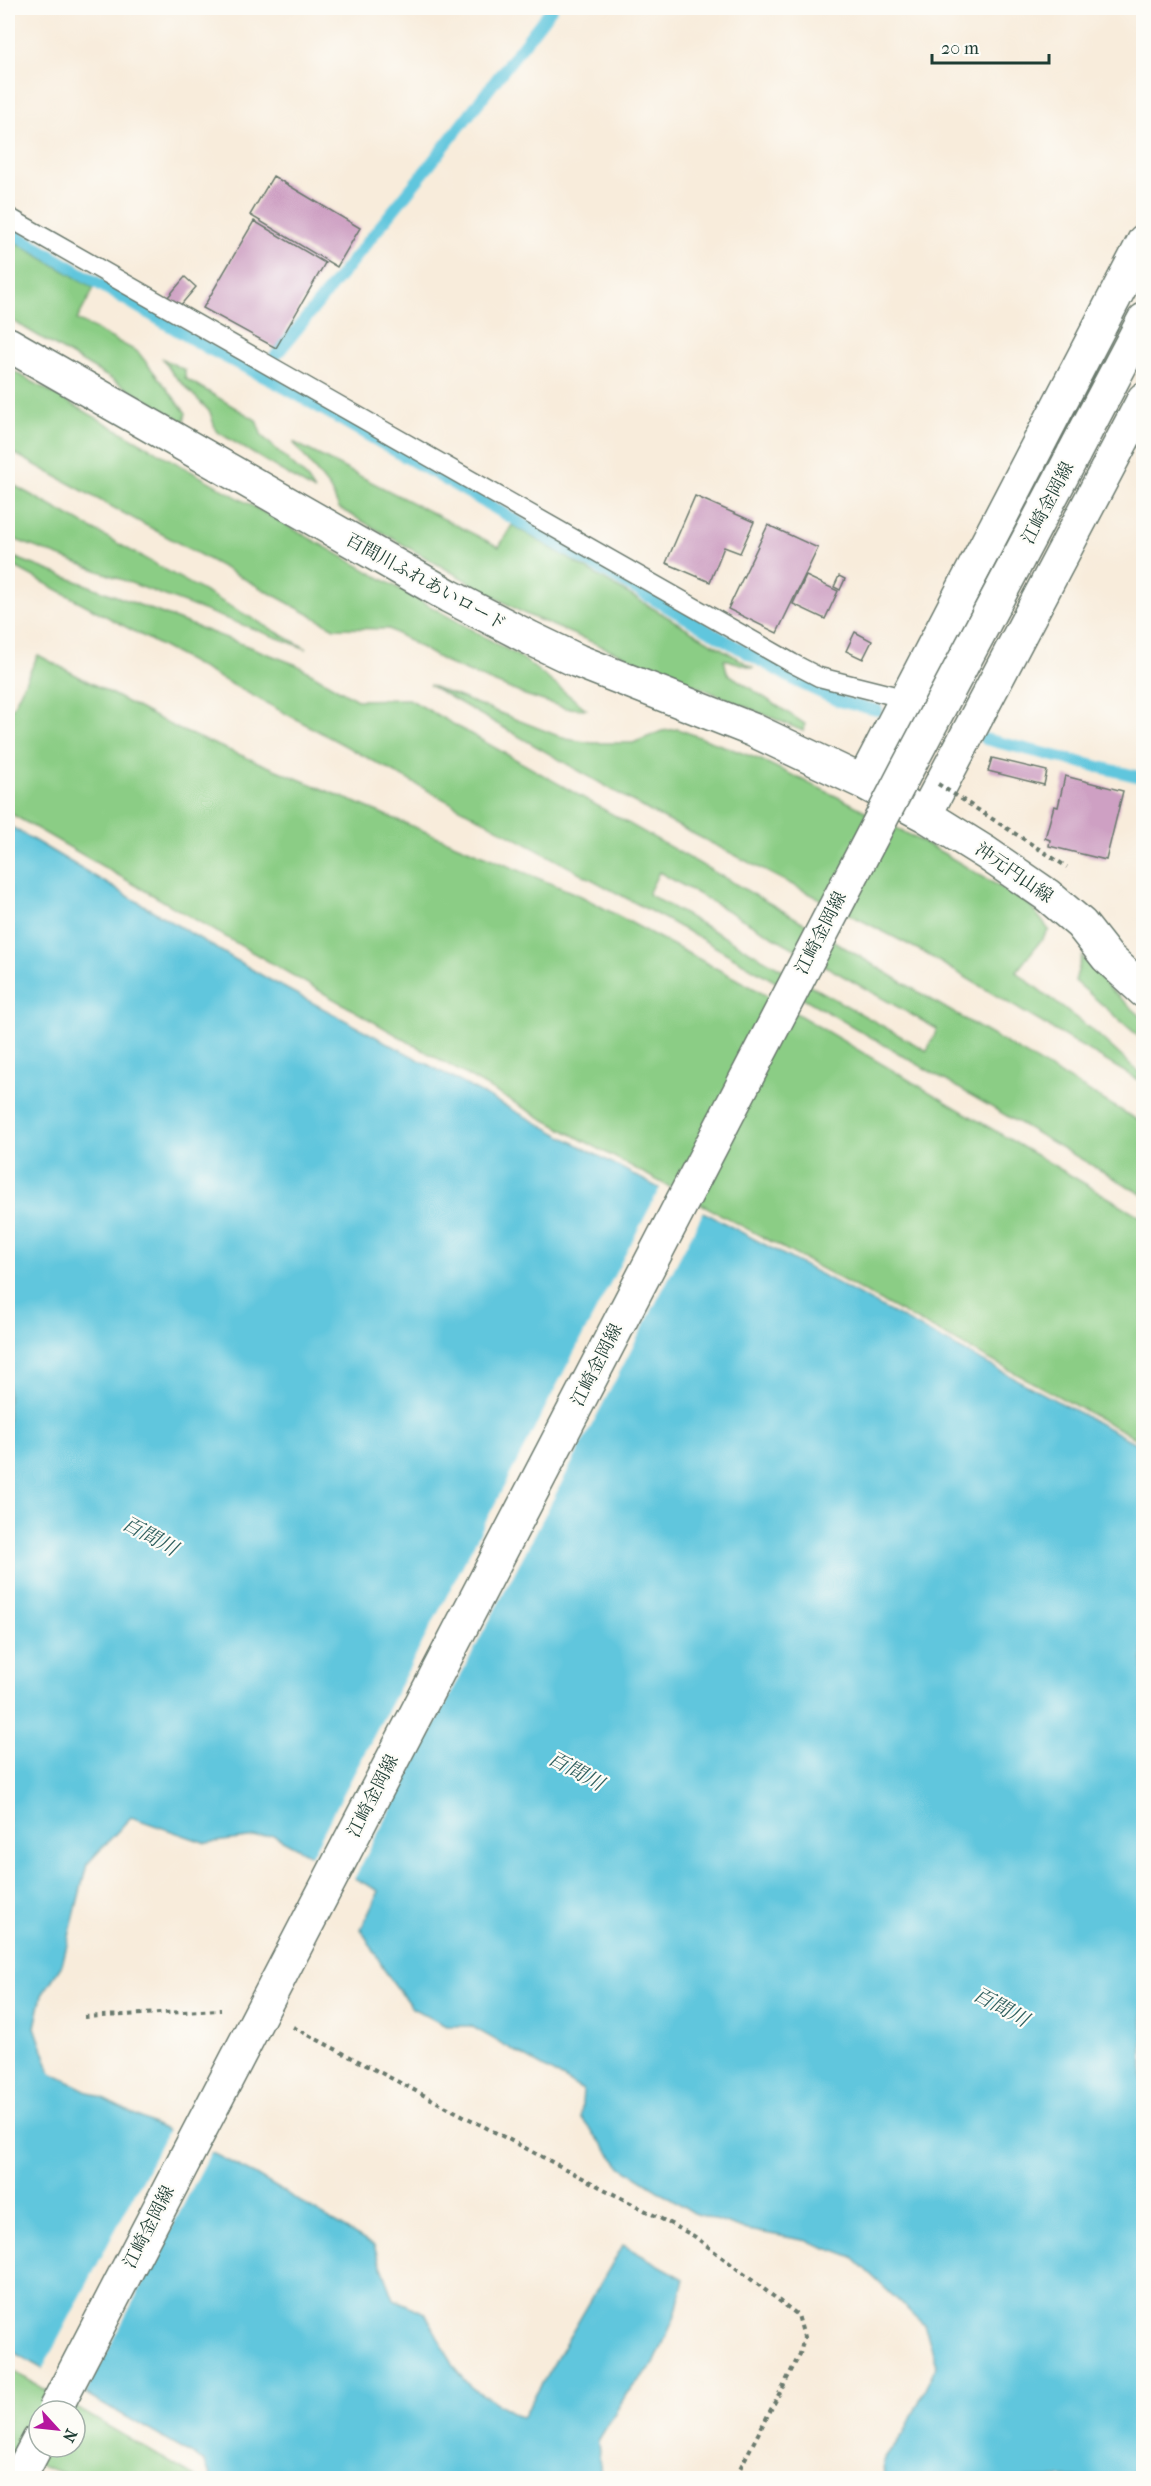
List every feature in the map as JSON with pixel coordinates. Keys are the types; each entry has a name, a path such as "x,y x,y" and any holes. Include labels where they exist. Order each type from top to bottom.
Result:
{"main road":[{"path":"864,782 1143,241"},
{"name":"江崎金岡線","path":"60,2399 908,767 1143,320"},
{"name":"百間川ふれあいロード","path":"8,344 449,596 530,638 578,661 753,730 864,782"},
{"path":"925,815 1143,399"},
{"name":"沖元円山線","path":"864,782 925,815 1047,895 1081,924 1107,957 1143,991"},
{"path":"19,2478 29,2459"}],"lane":[{"path":"8,217 792,663 819,677 907,699"}],"path":[{"path":"930,779 1066,867"},
{"path":"84,2017 224,2010"},
{"path":"290,2025 694,2236 798,2315 804,2337 800,2354 735,2478"}],"green space":[{"path":"8,238 94,288 77,320 138,352 186,413 184,422 8,318"},
{"path":"163,359 185,370 185,378 256,420 262,436 306,477 315,491 216,431 210,412 172,373"},
{"path":"8,368 522,658 586,709 565,708 525,695 449,664 389,629 334,628 8,450"},
{"path":"293,442 499,547 512,525 754,668 724,659 727,673 805,724 803,731 523,613 339,508 330,489"},
{"path":"8,482 307,649 8,537"},
{"path":"8,555 297,665 357,700 409,699 792,916 1143,1123 1143,1195 700,938 8,563","holes":["659,872 937,1029 927,1051 648,894"]},
{"path":"38,655 180,730 581,896 755,989 1143,1218 1143,1442 536,1115 8,812 8,712 13,707"},
{"path":"429,685 566,739 592,743 633,743 662,731 678,729 761,760 848,802 943,853 1030,905 1049,930 1016,972 1097,1034 1143,1076 1143,1083 923,952 651,812"},
{"path":"1082,956 1108,987 1143,1018 1143,1040 1075,981"},
{"path":"8,2368 61,2399 27,2399 27,2459 87,2459 87,2414 195,2477 75,2478 8,2453"}],"water":[{"name":"百間川","path":"8,825 268,979 1143,1447 1143,2478 884,2478 883,2461 904,2433 937,2364 924,2325 853,2258 808,2241 743,2229 694,2213 620,2166 581,2118 583,2090 471,2026 446,2026 412,2008 387,1974 361,1929 379,1891 273,1835 206,1843 131,1817 87,1864 62,1965 42,1995 35,2027 51,2073 254,2174 374,2246 394,2299 425,2313 455,2368 473,2389 522,2418 623,2245 684,2279 675,2316 654,2364 627,2393 598,2441 601,2478 211,2478 205,2462 8,2349"}],"pier":[{"path":"661,1186 705,1209 353,1881 310,1858"},
{"path":"169,2128 212,2150 84,2396 41,2372"}],"building":[{"path":"273,176 360,228 337,267 250,215"},
{"path":"254,221 325,263 276,348 203,308"},
{"path":"185,277 196,287 179,307 168,297"},
{"path":"695,496 754,522 740,553 724,547 710,582 666,563"},
{"path":"768,525 818,548 777,633 728,609"},
{"path":"806,576 838,591 825,619 793,604"},
{"path":"839,576 845,579 840,590 834,587"},
{"path":"855,632 872,641 863,659 846,651"},
{"path":"992,758 1047,771 1044,785 988,771"},
{"path":"1065,776 1123,791 1106,860 1049,846 1050,840 1045,838 1054,806 1058,807"}],"waterway":[{"path":"264,370 429,166 552,8"},
{"path":"8,230 209,349 282,386 798,682 839,701 877,710"},
{"path":"985,739 1144,778"}]}
